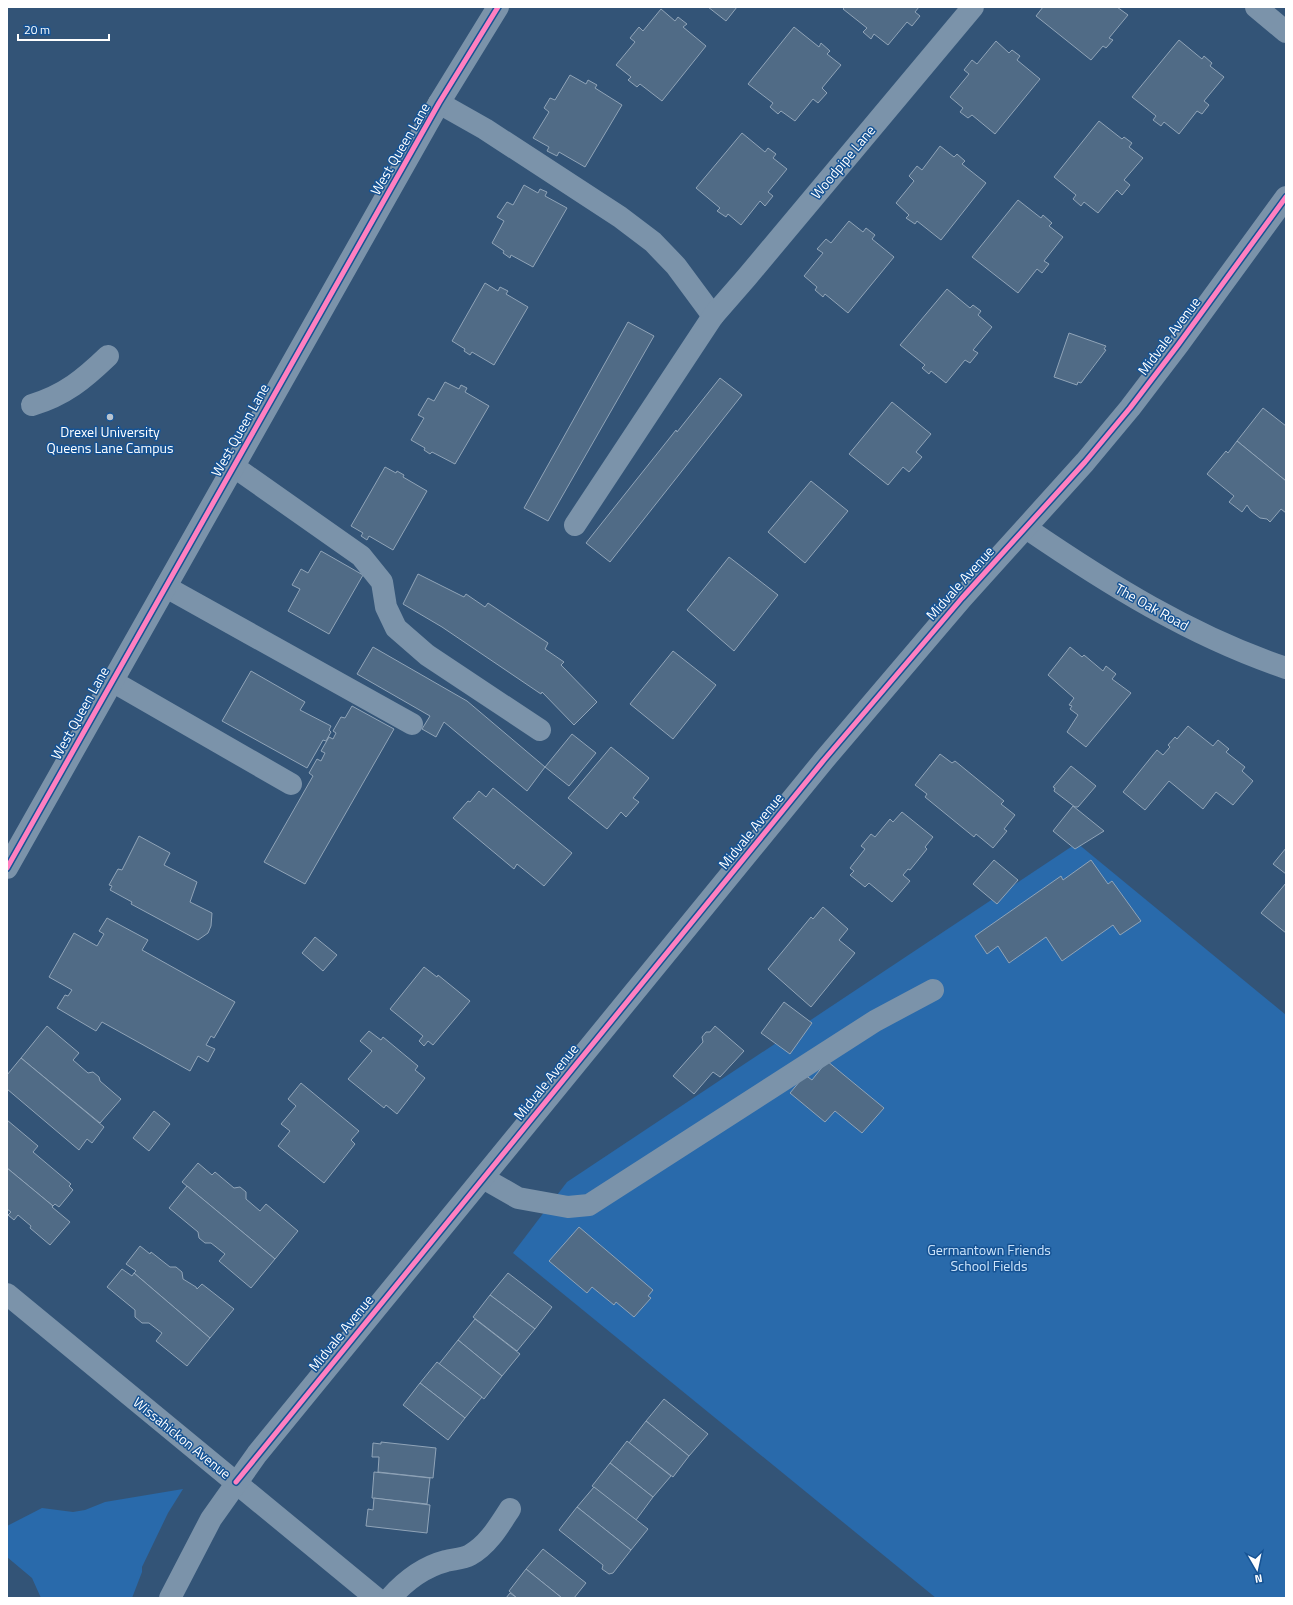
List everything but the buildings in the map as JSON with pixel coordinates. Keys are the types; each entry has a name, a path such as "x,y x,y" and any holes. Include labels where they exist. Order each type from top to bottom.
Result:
{"street":[{"name":"West Queen Lane","path":"7,868 439,103 498,7"},
{"name":"Woodpipe Lane","path":"575,525 712,316 747,278 973,7"},
{"path":"1256,7 1286,32"},
{"path":"439,103 485,129 620,217 653,242 676,266 712,316"},
{"name":"Midvale Avenue","path":"170,1598 211,1519 236,1482 824,760 962,598 1085,462 1130,408 1286,197"},
{"path":"32,404 52,399 72,388 108,356"},
{"path":"233,466 361,556 382,582 386,607 396,628 427,655 540,730"},
{"name":"The Oak Road","path":"1026,528 1106,582 1168,618 1218,642 1286,668"},
{"path":"166,587 412,724"},
{"path":"112,681 291,784"},
{"path":"483,1178 518,1198 568,1207 589,1205 875,1020 933,990"},
{"name":"Wissahickon Avenue","path":"7,1294 376,1598"},
{"path":"390,1598 403,1584 422,1570 445,1561 469,1556 487,1543 510,1509"}],"green space":[{"name":"Germantown Friends School Fields","path":"1077,843 1286,1015 1286,1598 936,1598 513,1253 567,1182"},
{"path":"183,1489 168,1513 142,1567 142,1572 132,1598 41,1598 32,1578 7,1557 7,1526 42,1508 73,1512 85,1510 105,1502"}],"cycle path":[{"path":"7,868 439,103 498,7"},
{"path":"236,1482 824,760 962,598 1085,462 1130,408 1286,197"}],"place":[{"name":"Drexel University Queens Lane Campus","path":"110,417"}]}
